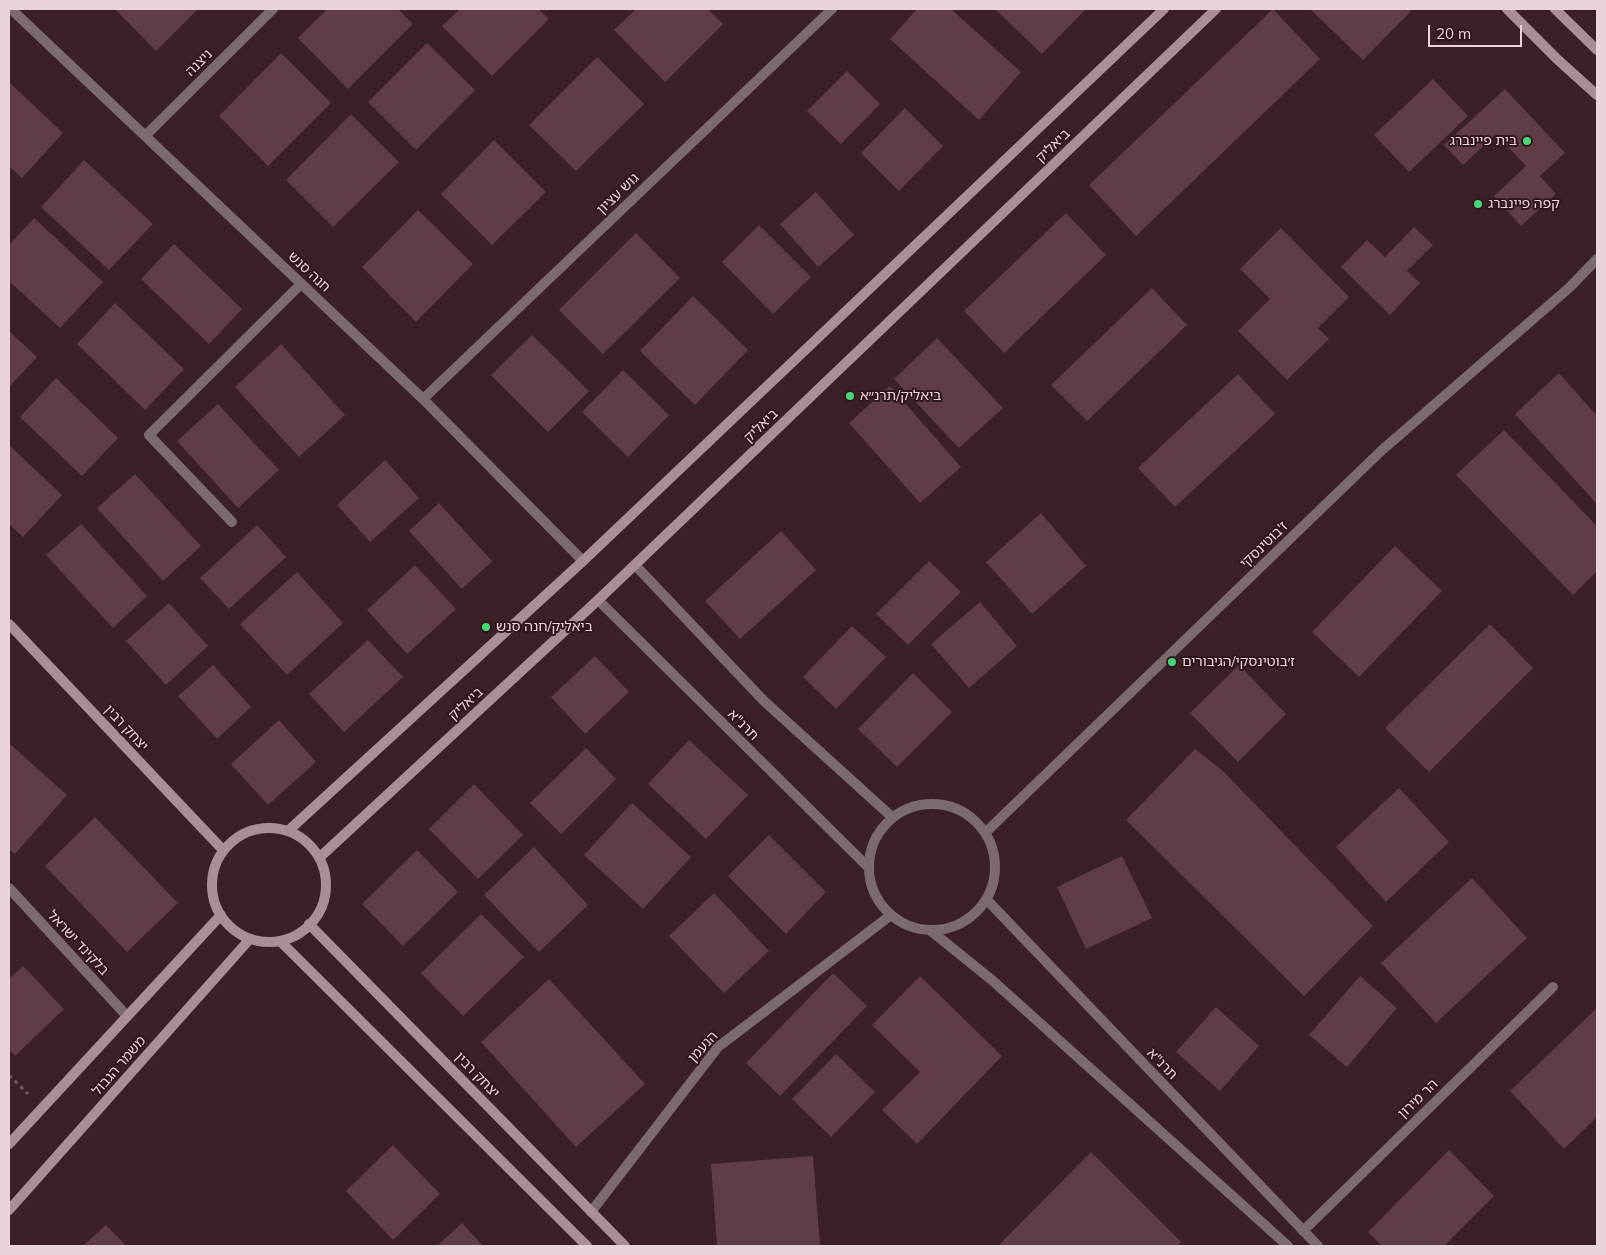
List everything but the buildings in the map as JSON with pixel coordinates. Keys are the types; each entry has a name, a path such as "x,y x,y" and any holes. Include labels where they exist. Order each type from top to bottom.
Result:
{"main road":[{"name":"ביאליק","path":"288,832 583,561 1164,9"},
{"name":"ביאליק","path":"319,858 635,566 1216,9"},
{"path":"1507,9 1557,59 1597,95"},
{"path":"1556,9 1597,50"},
{"name":"יצחק רבין","path":"9,624 223,850"},
{"path":"264,828 288,832 307,843 319,858 325,874 325,894 319,913 299,934 281,942 268,943 249,940 236,933 221,915 211,891 214,868 223,850 245,833 264,828"},
{"name":"משמר הגבול","path":"9,1144 221,915"},
{"name":"יצחק רבין","path":"308,924 625,1246"},
{"name":"משמר הגבול","path":"9,1210 249,940"},
{"path":"281,942 587,1246"}],"street":[{"name":"חנה סנש","path":"11,9 423,399 583,561"},
{"name":"ניצנה","path":"145,136 273,9"},
{"name":"גוש עציון","path":"423,399 832,9"},
{"name":"ז'בוטינסקי","path":"986,832 1381,451 1570,287 1597,259"},
{"name":"ז'בוטינסקי","path":"1570,287 1597,270"},
{"path":"232,522 149,435 301,284"},
{"path":"635,566 764,702 892,817"},
{"name":"תרנ\"א","path":"598,600 868,868"},
{"path":"932,803 953,806 972,816 986,832 994,849 996,866 994,884 987,900 976,913 962,923 946,929 930,930 909,926 891,916 879,902 872,886 868,868 871,849 879,831 892,817 910,806 932,803"},
{"name":"בלקינד ישראל","path":"9,888 127,1016"},
{"name":"תרנ\"א","path":"987,900 1318,1246"},
{"name":"הנעמן","path":"592,1212 718,1047 891,916"},
{"path":"930,930 993,981 1288,1246"},
{"name":"הר מירון","path":"1303,1231 1553,987"}],"path":[{"path":"9,1075 42,1108"}],"place":[{"name":"בית פיינברג","path":"1527,141"},
{"name":"קפה פיינברג","path":"1478,204"},
{"name":"ביאליק/תרנ״א","path":"850,396"},
{"name":"ביאליק/חנה סנש","path":"486,627"},
{"name":"ז׳בוטינסקי/הגיבורים","path":"1172,662"}]}
